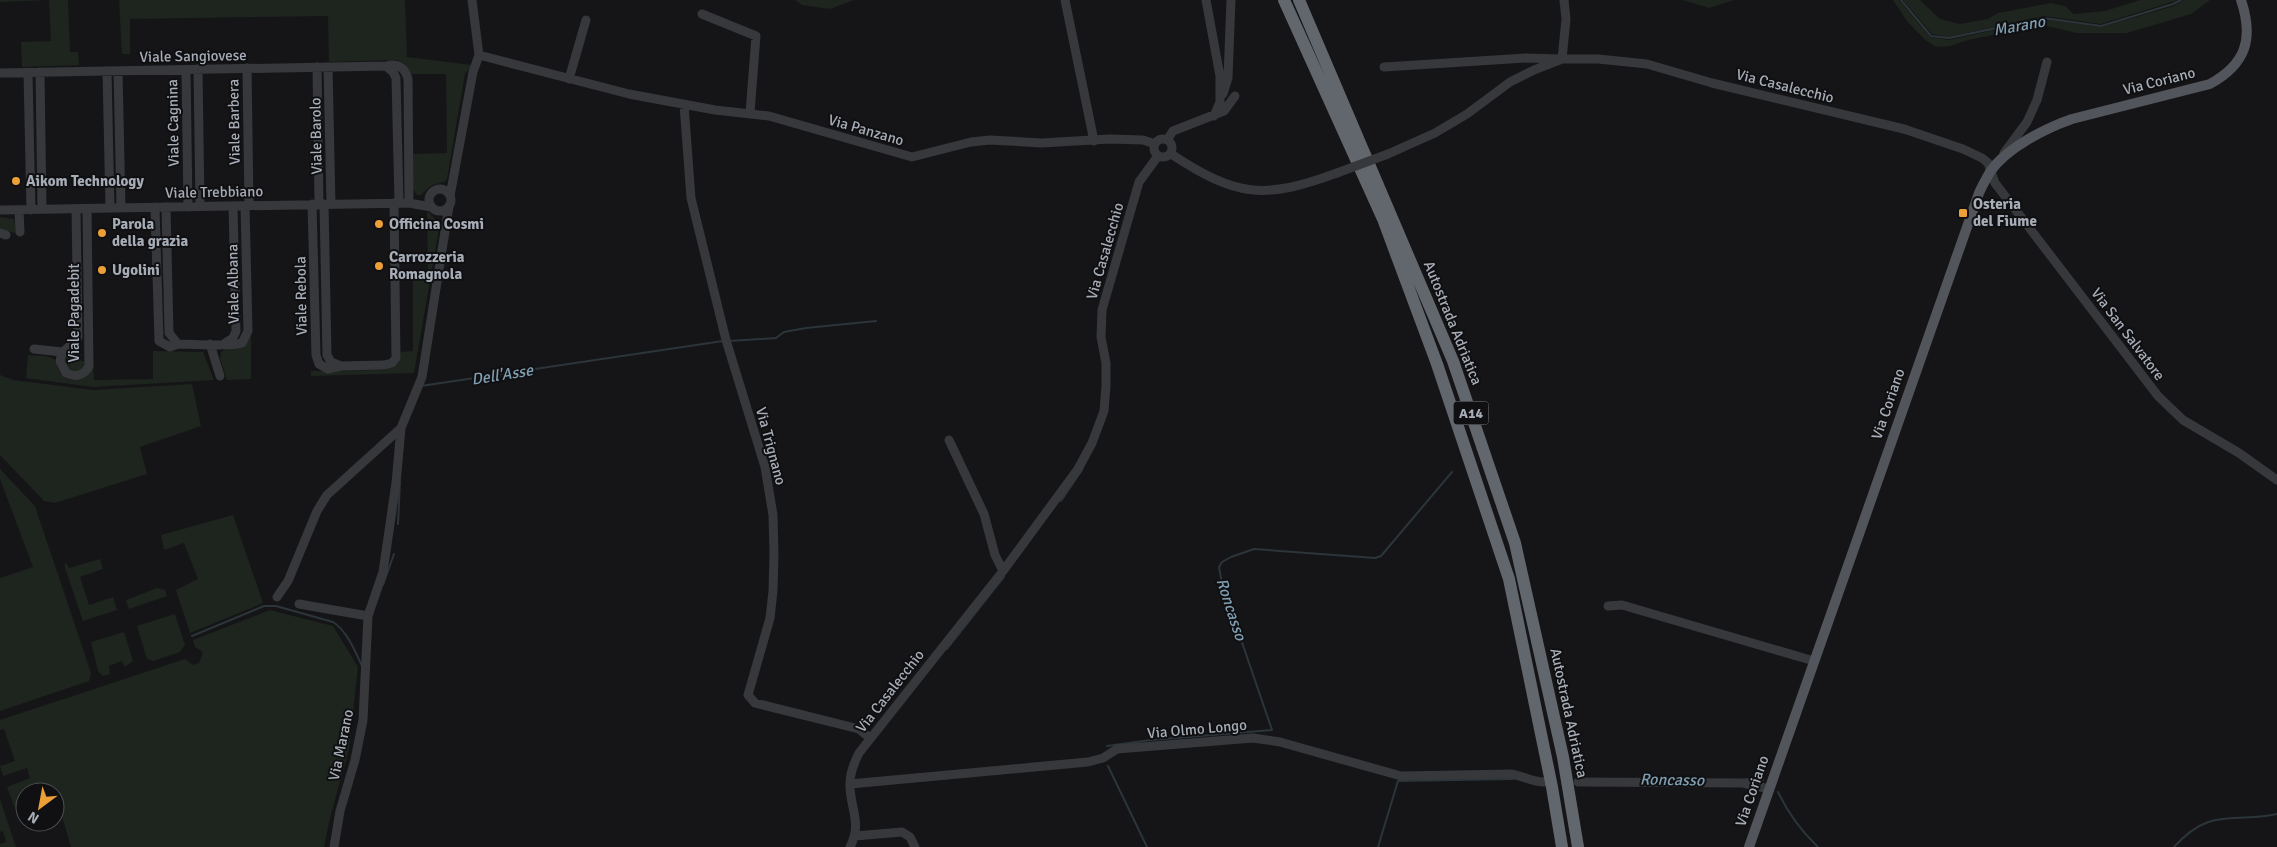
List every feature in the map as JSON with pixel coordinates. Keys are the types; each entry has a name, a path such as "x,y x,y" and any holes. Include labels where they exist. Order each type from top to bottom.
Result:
{"highway":[{"name":"Autostrada Adriatica","path":"1284,0 1383,219 1437,364 1509,580 1552,786 1562,847"},
{"name":"Autostrada Adriatica","path":"1299,0 1453,361 1515,543 1563,757 1578,847"}],"main road":[{"name":"Via Coriano","path":"1748,847 1979,193 1991,170 2029,138 2051,126 2210,84 2226,75 2238,61 2245,47 2248,31 2241,0"}],"street":[{"path":"277,597 288,581 317,511 327,496 401,428 422,377 443,234 473,72 479,56 472,0"},
{"path":"1065,0 1094,141"},
{"path":"1206,0 1220,76 1220,102"},
{"path":"1214,116 1228,78 1231,0"},
{"path":"1562,59 1566,19 1564,0"},
{"path":"702,14 756,36 750,113"},
{"path":"569,79 586,20"},
{"name":"Via Panzano","path":"479,56 629,94 684,105 769,116 912,157 980,140 1042,144 1143,140 1155,144"},
{"name":"Via Casalecchio","path":"1384,67 1526,58 1615,60 1647,64 1712,83 1904,129 1963,149 1982,158 1988,163 1991,170"},
{"name":"Via Casalecchio","path":"1171,154 1211,178 1244,189 1274,192 1304,185 1388,154 1434,133 1467,114 1510,82 1562,59"},
{"name":"Via Coriano","path":"2000,162 2028,122 2037,100 2047,62"},
{"name":"Viale Sangiovese","path":"0,73 386,66 394,64 402,67 406,73 409,203"},
{"path":"386,66 393,72 396,78 396,203"},
{"name":"Viale Barolo","path":"317,67 322,204"},
{"name":"Viale Barolo","path":"322,204 328,67"},
{"name":"Viale Barbera","path":"247,68 247,206"},
{"name":"Viale Cagnina","path":"198,69 200,206"},
{"name":"Viale Cagnina","path":"186,70 188,207"},
{"path":"107,71 110,208"},
{"path":"118,71 121,208"},
{"path":"28,72 31,210"},
{"path":"40,72 42,209"},
{"path":"1167,140 1173,131 1214,116 1227,109 1235,96"},
{"name":"Via Trignano","path":"684,105 691,198 726,340 766,467 772,515 774,553 770,618 748,695 755,703 859,730 870,738"},
{"path":"1162,139 1167,140 1172,146 1171,154 1166,157 1158,156 1155,152 1155,144 1162,139"},
{"name":"Via Casalecchio","path":"856,836 855,813 850,784 851,769 855,761 870,738 1003,570 1078,469 1092,443 1104,411 1106,386 1106,363 1101,337 1102,310 1140,182 1158,156"},
{"name":"Via San Salvatore","path":"1991,170 1995,183 2158,396 2183,420 2239,453 2277,480"},
{"path":"443,234 429,201 430,195 439,190 455,173"},
{"path":"439,190 445,191 450,196"},
{"name":"Viale Trebbiano","path":"409,203 430,195"},
{"name":"Viale Trebbiano","path":"0,210 396,203 409,203 434,209"},
{"name":"Viale Rebola","path":"322,204 316,356 319,364 328,369 341,366 384,365 392,363 396,358 396,203"},
{"name":"Viale Albana","path":"225,344 233,338 236,331 233,206"},
{"name":"Viale Albana","path":"155,207 157,334 159,341 170,347 178,344 234,345 242,343 248,331 247,206"},
{"path":"434,209 444,210 449,206"},
{"path":"166,207 168,333 178,344"},
{"name":"Viale Pagadebit","path":"76,209 78,337 75,342 62,352 60,361 66,374 80,376 87,370 90,361 87,209"},
{"path":"19,210 20,232"},
{"path":"210,344 220,376"},
{"name":"Viale Pagadebit","path":"34,349 62,352"},
{"name":"Via Marano","path":"334,847 338,820 355,760 363,720 368,616 383,572 396,483 401,428"},
{"path":"949,440 984,514 995,555 1003,570"},
{"path":"299,604 368,616"},
{"path":"1608,606 1622,605 1814,661"},
{"name":"Via Olmo Longo","path":"850,784 1088,762 1103,758 1118,750 1253,738 1280,742 1401,776 1511,774 1522,776 1533,782 1544,782"},
{"path":"1578,782 1743,783 1769,789"},
{"path":"850,847 856,836 902,832 910,837 915,847"}],"shaded area":[{"path":"0,0 49,0 0,2"},
{"path":"49,0 68,0 70,52 78,52 79,65 22,67 21,42 51,41"},
{"path":"119,0 405,0 407,57 472,65 465,74 447,179 444,182 432,185 421,195 417,195 413,189 413,154 447,153 446,74 411,74 404,64 397,60 329,62 328,16 130,19 130,54 122,54"},
{"path":"795,0 854,0 830,9 802,5"},
{"path":"1683,0 1734,0 1709,8"},
{"path":"1893,0 1899,0 1930,37 1949,40 2044,19 2101,27 2174,6 2184,0 2210,0 2191,14 2127,33 2077,33 2042,25 1968,40 1951,46 1936,47 1924,39 1907,21"},
{"path":"1903,0 1920,0 1940,19 1960,24 1988,19 1998,13 2051,3 2065,6 2074,14 2105,11 2140,0 2178,0 2101,24 2044,16 1949,37 1932,34"},
{"path":"427,211 435,219 439,229 414,373 311,376 311,371 384,370 396,365 401,352 413,351 413,270 428,270"},
{"path":"0,217 14,219 16,233 0,230"},
{"path":"251,333 251,379 227,380 220,358 221,352"},
{"path":"80,339 81,361 87,361 86,365 79,372 68,371 63,357"},
{"path":"153,351 203,352 214,380 93,387 26,378 28,355 52,358 60,373 67,379 81,379 93,367 93,361 94,380 153,379"},
{"path":"0,375 13,380 93,390 192,384 201,426 140,447 147,474 55,503 44,501 0,455"},
{"path":"0,469 35,506 91,673 89,681 0,711 0,578 33,567 0,479"},
{"path":"233,515 263,603 190,633 176,590 198,579 184,543 164,550 161,535"},
{"path":"100,559 103,569 80,577 89,605 113,597 117,610 83,621 65,568 65,562 69,568"},
{"path":"157,588 165,590 167,596 129,609 126,600"},
{"path":"270,610 333,626 358,667 349,749 324,847 71,847 65,826 65,782 20,782 30,778 27,768 3,776 0,766 15,761 4,729 0,730 0,720 185,659 193,665 199,663 203,652 195,647 193,640"},
{"path":"175,614 185,645 180,652 153,661 147,659 137,626"},
{"path":"124,632 133,661 125,667 122,661 109,666 110,674 103,676 98,671 91,642"},
{"path":"15,784 15,806 14,806 7,787"},
{"path":"0,799 16,847 0,847 0,844 6,842 3,831 0,832"}],"waterway":[{"name":"Marano","path":"1901,0 1931,36 1949,38 2044,18 2101,26 2181,0"},
{"name":"Dell'Asse","path":"729,341 776,338 784,332 806,328 876,321"},
{"name":"Dell'Asse","path":"421,386 723,341"},
{"name":"Roncasso","path":"1061,501 1082,470"},
{"name":"Roncasso","path":"1107,746 1151,740 1272,730 1222,584 1219,567 1222,562 1254,549 1375,558 1381,556 1452,472"},
{"name":"Dell'Asse","path":"398,524 400,482"},
{"name":"Dell'Asse","path":"383,585 394,554"},
{"name":"Roncasso","path":"947,649 1004,577"},
{"name":"Dell'Asse","path":"192,636 264,606 276,606 333,622 346,636 362,666"},
{"name":"Roncasso","path":"1108,766 1147,847"},
{"name":"Roncasso","path":"1378,847 1398,781 1513,779"},
{"name":"Roncasso","path":"1746,779 1763,780"},
{"name":"Roncasso","path":"1778,792 1795,821 1818,847"},
{"name":"Roncasso","path":"2174,847 2187,834 2211,821 2277,814"}],"place":[{"name":"Aikom Technology","path":"16,181"},
{"name":"Osteria del Fiume","path":"1963,213"},
{"name":"Officina Cosmi","path":"379,224"},
{"name":"Parola della grazia","path":"102,233"},
{"name":"Carrozzeria Romagnola","path":"379,266"},
{"name":"Ugolini","path":"102,270"}]}
